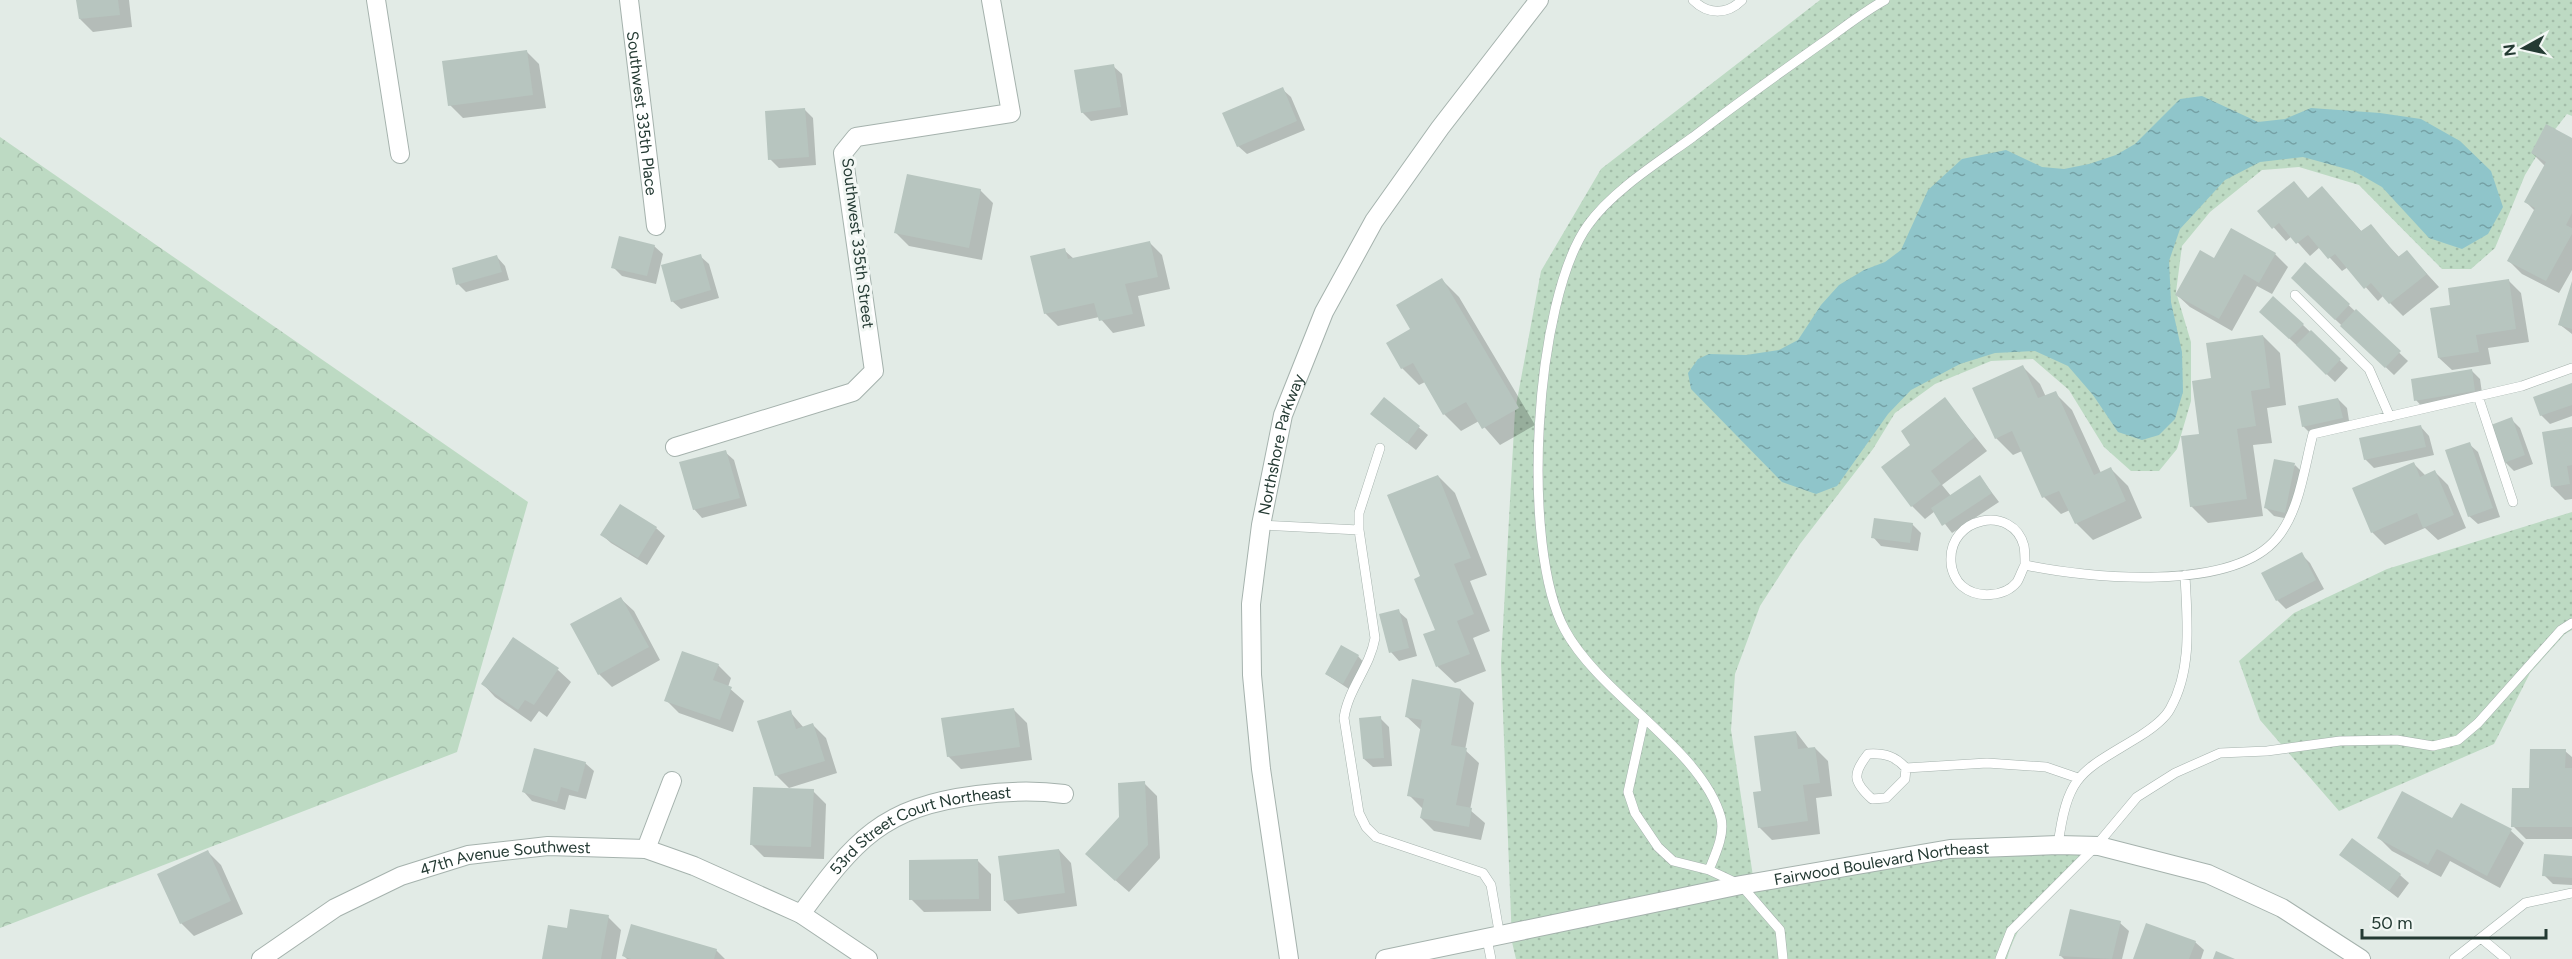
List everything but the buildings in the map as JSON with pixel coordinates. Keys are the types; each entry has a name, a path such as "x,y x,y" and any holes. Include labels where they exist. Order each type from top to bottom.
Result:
{"street":[{"path":"376,0 400,154"},
{"name":"Southwest 335th Place","path":"628,0 656,226"},
{"name":"Southwest 335th Street","path":"675,447 853,392 874,371 843,153 856,137 1011,113 991,0"},
{"name":"Northshore Parkway","path":"1288,959 1261,769 1252,675 1251,604 1262,525 1283,415 1324,312 1374,221 1440,128 1539,0"},
{"path":"646,849 672,781"},
{"name":"53rd Street Court Northeast","path":"801,914 850,850 902,812 947,799 1013,791 1064,794"},
{"name":"Fairwood Boulevard Northeast","path":"1385,959 1741,885 1950,849 2058,844 2096,846 2208,874 2282,908 2361,959"},
{"name":"47th Avenue Southwest","path":"261,959 334,908 401,876 468,855 548,846 646,849 694,866 801,914 868,959"}],"lane":[{"path":"1693,0 1700,7 1722,12 1732,9 1742,0"},
{"path":"1709,870 1720,843 1721,820 1707,788 1687,762 1579,653 1563,627 1549,589 1540,520 1538,449 1543,380 1560,285 1588,225 1621,192 1753,91 1885,0"},
{"path":"2295,295 2369,369 2390,417"},
{"path":"2025,565 2114,579 2185,575 2227,566 2256,555 2277,538 2294,511 2313,434 2522,386 2572,368"},
{"path":"2478,396 2513,502"},
{"path":"1380,448 1359,513 1359,530 1375,638 1373,653 1346,703 1344,718 1359,813 1365,827 1376,837 1484,873 1491,885 1493,938 1491,959"},
{"path":"1995,520 2013,529 2024,545 2025,565 2016,583 2000,594 1980,595 1962,586 1951,570 1950,550 1959,532 1975,521 1995,520"},
{"path":"1262,525 1359,530"},
{"path":"2058,844 2068,794 2078,778 2106,753 2152,728 2169,711 2181,688 2188,641 2185,575"},
{"path":"2000,959 2011,931 2096,846 2137,797 2175,773 2220,753 2267,751 2351,740 2397,740 2433,746 2458,740 2478,723 2561,630 2572,623"},
{"path":"1644,719 1628,792 1635,813 1658,847 1673,861 1709,870 1741,885 1780,930 1783,959"},
{"path":"1882,753 1898,759 1906,768 1905,779 1886,798 1872,799 1860,789 1856,778 1858,766 1868,754 1882,753"},
{"path":"1906,768 1987,763 2046,767 2078,778"},
{"path":"2454,959 2525,903 2572,893"},
{"path":"2481,938 2506,959"}],"green space":[{"path":"1820,0 2572,0 2572,116 2567,114 2543,145 2525,175 2495,248 2471,269 2442,269 2359,185 2299,167 2262,170 2210,212 2182,246 2176,292 2191,342 2191,401 2177,449 2159,471 2131,471 2104,447 2069,390 2033,359 1991,361 1935,384 1895,413 1873,449 1800,544 1760,606 1735,674 1731,730 1754,883 1950,849 2099,846 2057,883 2032,910 2013,941 2007,959 1516,959 1512,942 1501,662 1515,411 1541,271 1601,169"},
{"path":"0,137 528,502 457,752 0,928"},
{"path":"2572,512 2572,630 2565,634 2530,673 2494,744 2339,811 2260,720 2239,661 2294,613 2387,569"}],"water":[{"path":"2202,96 2258,122 2285,119 2311,108 2380,113 2421,119 2460,141 2491,171 2503,207 2488,234 2462,249 2429,238 2382,187 2354,171 2303,157 2260,162 2225,180 2180,229 2169,261 2171,302 2182,352 2183,392 2175,419 2159,435 2142,440 2118,432 2093,395 2068,366 2035,351 1995,353 1960,364 1911,390 1888,414 1837,486 1816,494 1782,482 1691,389 1688,373 1698,359 1709,354 1746,355 1779,350 1798,340 1821,305 1839,285 1864,270 1885,262 1901,250 1928,190 1962,159 2006,150 2042,167 2064,169 2089,164 2116,155 2135,144 2180,99"}]}
